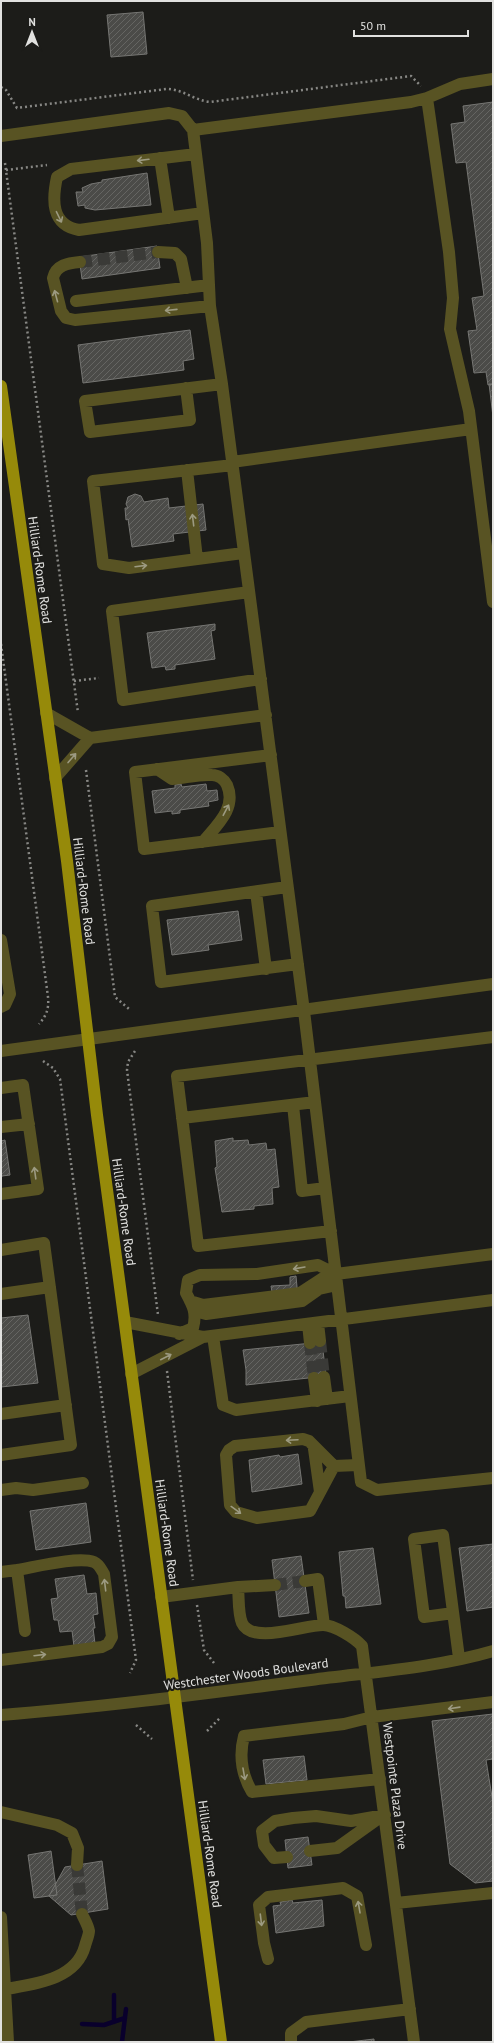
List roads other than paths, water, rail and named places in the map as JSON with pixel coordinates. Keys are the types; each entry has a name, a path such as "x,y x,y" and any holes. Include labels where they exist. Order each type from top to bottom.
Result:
{"main road":[{"name":"Hilliard-Rome Road","path":"1,386 55,778 131,1374 221,2042"}],"street":[{"path":"193,130 411,102 427,98 460,84 493,79"},
{"path":"427,98 449,252 453,298 450,330 469,411 493,602"},
{"path":"1,136 169,113 182,116 193,130 207,243 210,306 222,384 304,1011 360,1482 377,1490 493,1478"},
{"path":"196,154 71,169 63,172 57,177 54,192 56,212 61,222 70,228 79,230 203,213"},
{"path":"160,158 169,218"},
{"path":"158,252 175,253 182,259 186,288"},
{"path":"80,262 68,263 60,267 54,273 53,278 61,312 66,318 75,320 210,306"},
{"path":"76,301 209,285"},
{"path":"186,388 190,420 90,432 85,401 186,388 222,384"},
{"path":"243,553 129,568 103,564 93,482 471,429"},
{"path":"187,470 197,559"},
{"path":"249,592 112,611 123,700 261,679"},
{"path":"46,713 90,738 266,716"},
{"path":"55,778 90,738"},
{"path":"270,755 134,772 144,849 280,832"},
{"path":"157,769 172,779 213,774 221,777 226,782 229,792 228,810 203,842"},
{"path":"288,887 152,906 161,982 298,964"},
{"path":"256,892 266,968"},
{"path":"1,940 10,994 5,1005 1,1007"},
{"path":"1,1051 304,1011 493,984"},
{"path":"330,1231 198,1246 177,1076 310,1061 493,1037"},
{"path":"1,1088 24,1084 38,1189 1,1194"},
{"path":"182,1118 315,1102"},
{"path":"293,1105 302,1191 325,1188"},
{"path":"1,1128 29,1124"},
{"path":"1,1250 44,1243 71,1445 1,1455"},
{"path":"193,1306 206,1314 302,1301 319,1289 336,1280 493,1254"},
{"path":"179,1334 193,1328 196,1317 193,1306 186,1293 188,1280 200,1274 257,1274 318,1265 336,1280"},
{"path":"1,1294 50,1287"},
{"path":"125,1322 179,1334 208,1337 493,1300"},
{"path":"313,1324 315,1342"},
{"path":"208,1337 223,1406 236,1410 350,1396"},
{"path":"131,1374 208,1337"},
{"path":"319,1377 322,1400"},
{"path":"1,1414 66,1405"},
{"path":"334,1466 310,1511 257,1518 236,1512 230,1505 225,1462 226,1455 229,1450 235,1446 293,1439 309,1441 314,1448 334,1466 358,1465"},
{"path":"314,1448 320,1492"},
{"path":"1,1490 16,1488 33,1490 83,1483"},
{"path":"453,1613 424,1618 414,1539 443,1535 459,1658"},
{"path":"1,1572 74,1561 94,1562 100,1566 104,1574 112,1637 108,1644 102,1647 1,1660"},
{"path":"17,1570 25,1631"},
{"path":"238,1587 242,1623 247,1630 259,1635 324,1625 318,1579 305,1581"},
{"path":"161,1597 238,1587 275,1585"},
{"name":"Westpointe Plaza Drive","path":"324,1625 355,1638 362,1646 414,2042"},
{"name":"Westchester Woods Boulevard","path":"1,1715 101,1707 174,1698 366,1672 459,1658 493,1650"},
{"path":"380,1779 252,1792 244,1779 241,1749 244,1736 344,1724 372,1717 493,1702"},
{"path":"1,1812 57,1825 72,1833 78,1848 77,1865"},
{"path":"310,1851 337,1848 385,1814"},
{"path":"287,1857 274,1858 264,1845 262,1831 275,1821 316,1816 351,1821 385,1814"},
{"path":"268,1959 264,1943 259,1905 268,1897 343,1888 357,1896 366,1946"},
{"path":"396,1903 493,1893"},
{"path":"6,1989 52,1979 65,1973 75,1964 84,1950 89,1932 82,1914"},
{"path":"1,1917 8,2042"},
{"path":"291,2042 291,2033 306,2022 410,2008"}],"waterway":[{"path":"114,1995 114,2022"},
{"path":"122,2042 126,2009"},
{"path":"82,2024 104,2025 125,2018"}],"tunnel":[{"path":"80,262 158,252"},
{"path":"320,1341 324,1377"},
{"path":"310,1343 314,1378"},
{"path":"275,1585 305,1581"},
{"path":"77,1865 82,1914"}]}
